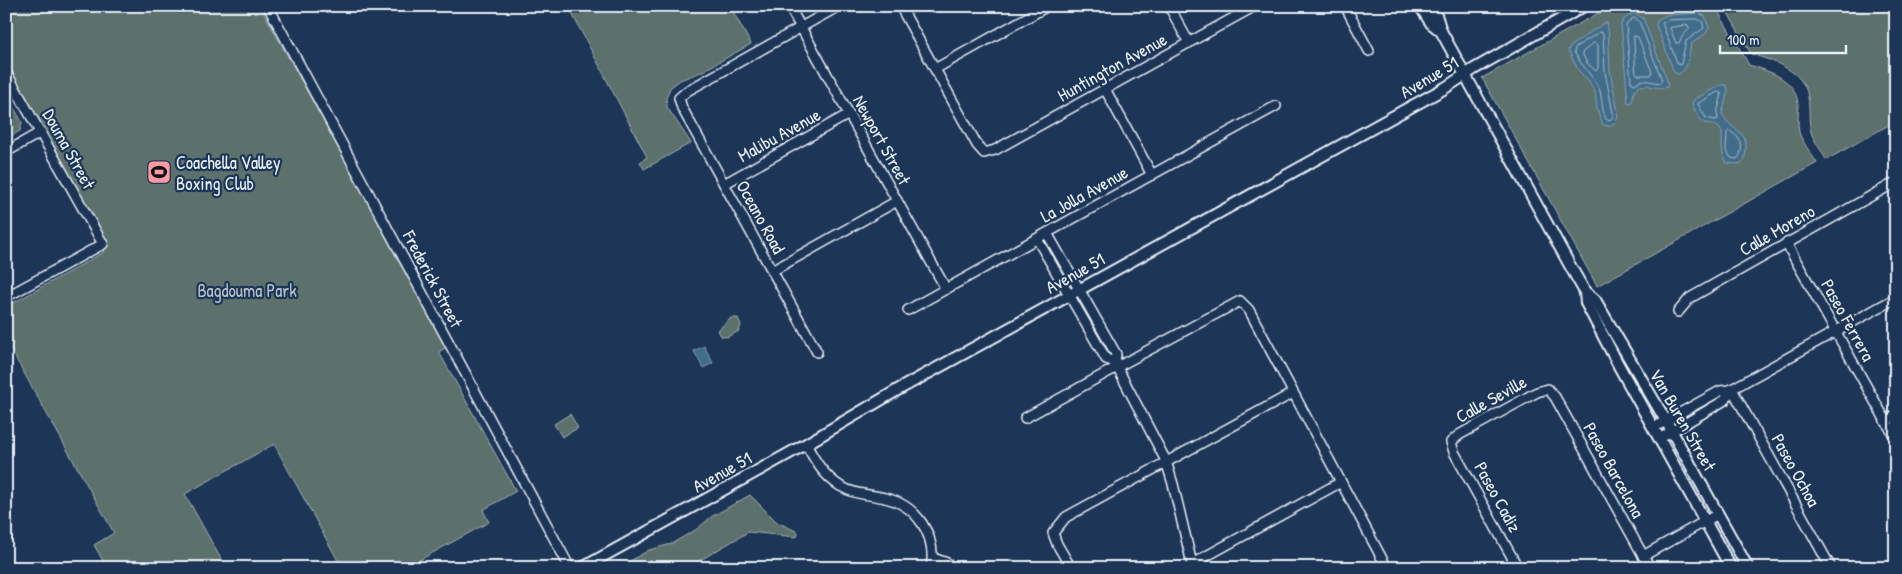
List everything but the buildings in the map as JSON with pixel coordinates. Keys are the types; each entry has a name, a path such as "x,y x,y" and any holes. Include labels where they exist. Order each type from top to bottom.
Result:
{"street":[{"name":"Frederick Street","path":"268,6 570,568"},
{"name":"Newport Street","path":"789,6 946,289"},
{"path":"801,28 839,6"},
{"path":"900,6 935,68 1044,8"},
{"path":"1169,6 1189,43"},
{"name":"Huntington Avenue","path":"935,68 977,146 984,153 995,150 1255,6"},
{"path":"1344,6 1370,51"},
{"name":"Van Buren Street","path":"1420,6 1431,23 1441,31"},
{"name":"Van Buren Street","path":"1431,6 1441,31 1585,292 1595,300 1666,421 1748,568"},
{"name":"Avenue 51","path":"582,568 806,444 901,388 1068,295 1437,92 1584,6"},
{"name":"Oceano Road","path":"801,28 687,91 679,98 682,108 817,352"},
{"name":"Douma Street","path":"6,72 103,244 6,297"},
{"path":"1104,89 1152,175"},
{"name":"La Jolla Avenue","path":"908,310 1276,106"},
{"name":"Malibu Avenue","path":"724,184 849,114"},
{"path":"6,152 41,132"},
{"name":"Calle Moreno","path":"1678,312 1690,298 1896,182"},
{"path":"772,271 897,201"},
{"path":"1047,233 1116,354 1116,365 1166,462 1193,566 1341,482"},
{"path":"1037,239 1106,359 1116,365"},
{"name":"Paseo Ferrera","path":"1786,243 1896,439"},
{"name":"Van Buren Street","path":"1585,292 1586,303 1731,568"},
{"path":"1653,428 1720,391 1731,390 1896,298"},
{"path":"1025,418 1116,365 1240,301 1248,310 1387,568"},
{"name":"Calle Seville","path":"1451,442 1454,438 1468,430 1538,392 1548,389"},
{"name":"Paseo Barcelona","path":"1548,389 1555,397 1650,568"},
{"path":"1659,439 1726,400 1731,390"},
{"name":"Paseo Ochoa","path":"1731,390 1831,568"},
{"path":"1071,568 1057,544 1054,533 1066,518 1293,393"},
{"path":"1886,420 1896,415"},
{"name":"Paseo Cadiz","path":"1451,442 1454,452 1518,568"},
{"path":"806,444 822,471 840,486 859,494 893,500 915,514 928,533 933,558 931,568"},
{"path":"1643,556 1718,514"},
{"path":"933,558 947,563 951,568"}],"green space":[{"name":"Bagdouma Park","path":"6,6 260,6 448,346 439,352 516,491 483,510 489,522 405,568 342,568 274,444 185,494 226,568 107,568 94,545 114,533 6,341 6,307 104,252 6,74"},
{"path":"568,6 730,6 751,44 701,72 680,80 670,88 666,98 667,107 691,143 644,169 640,162 647,157"},
{"path":"1611,6 1715,6 1749,65 1773,73 1787,82 1792,88 1798,104 1799,132 1804,144 1817,163 1597,286 1482,78"},
{"path":"1724,6 1896,6 1896,121 1826,160 1811,132 1808,97 1801,80 1786,68 1751,54"},
{"path":"6,94 22,122 20,131 6,139"},
{"path":"731,318 738,318 741,325 739,331 727,337 721,336 718,330"},
{"path":"570,414 578,428 562,437 554,424"},
{"path":"750,495 777,522 798,532 797,537 748,532 687,568 618,568 649,550 671,544 697,529 711,517"}],"water":[{"path":"1634,13 1643,18 1668,83 1667,87 1663,88 1644,85 1637,88 1634,91 1631,103 1628,103 1621,24 1624,19"},
{"path":"1698,13 1705,16 1709,28 1706,33 1691,44 1686,66 1678,74 1674,72 1656,25 1658,19 1667,15"},
{"path":"1604,23 1607,23 1608,27 1610,71 1618,112 1616,121 1609,126 1603,125 1597,109 1595,93 1589,81 1578,70 1568,50 1572,45"},
{"path":"1720,85 1726,85 1728,90 1722,114 1744,137 1746,142 1744,161 1739,164 1727,163 1722,148 1722,132 1717,126 1703,122 1692,103"},
{"path":"704,346 713,363 703,368 694,351"}],"place":[{"name":"Coachella Valley Boxing Club","path":"159,172"}]}
